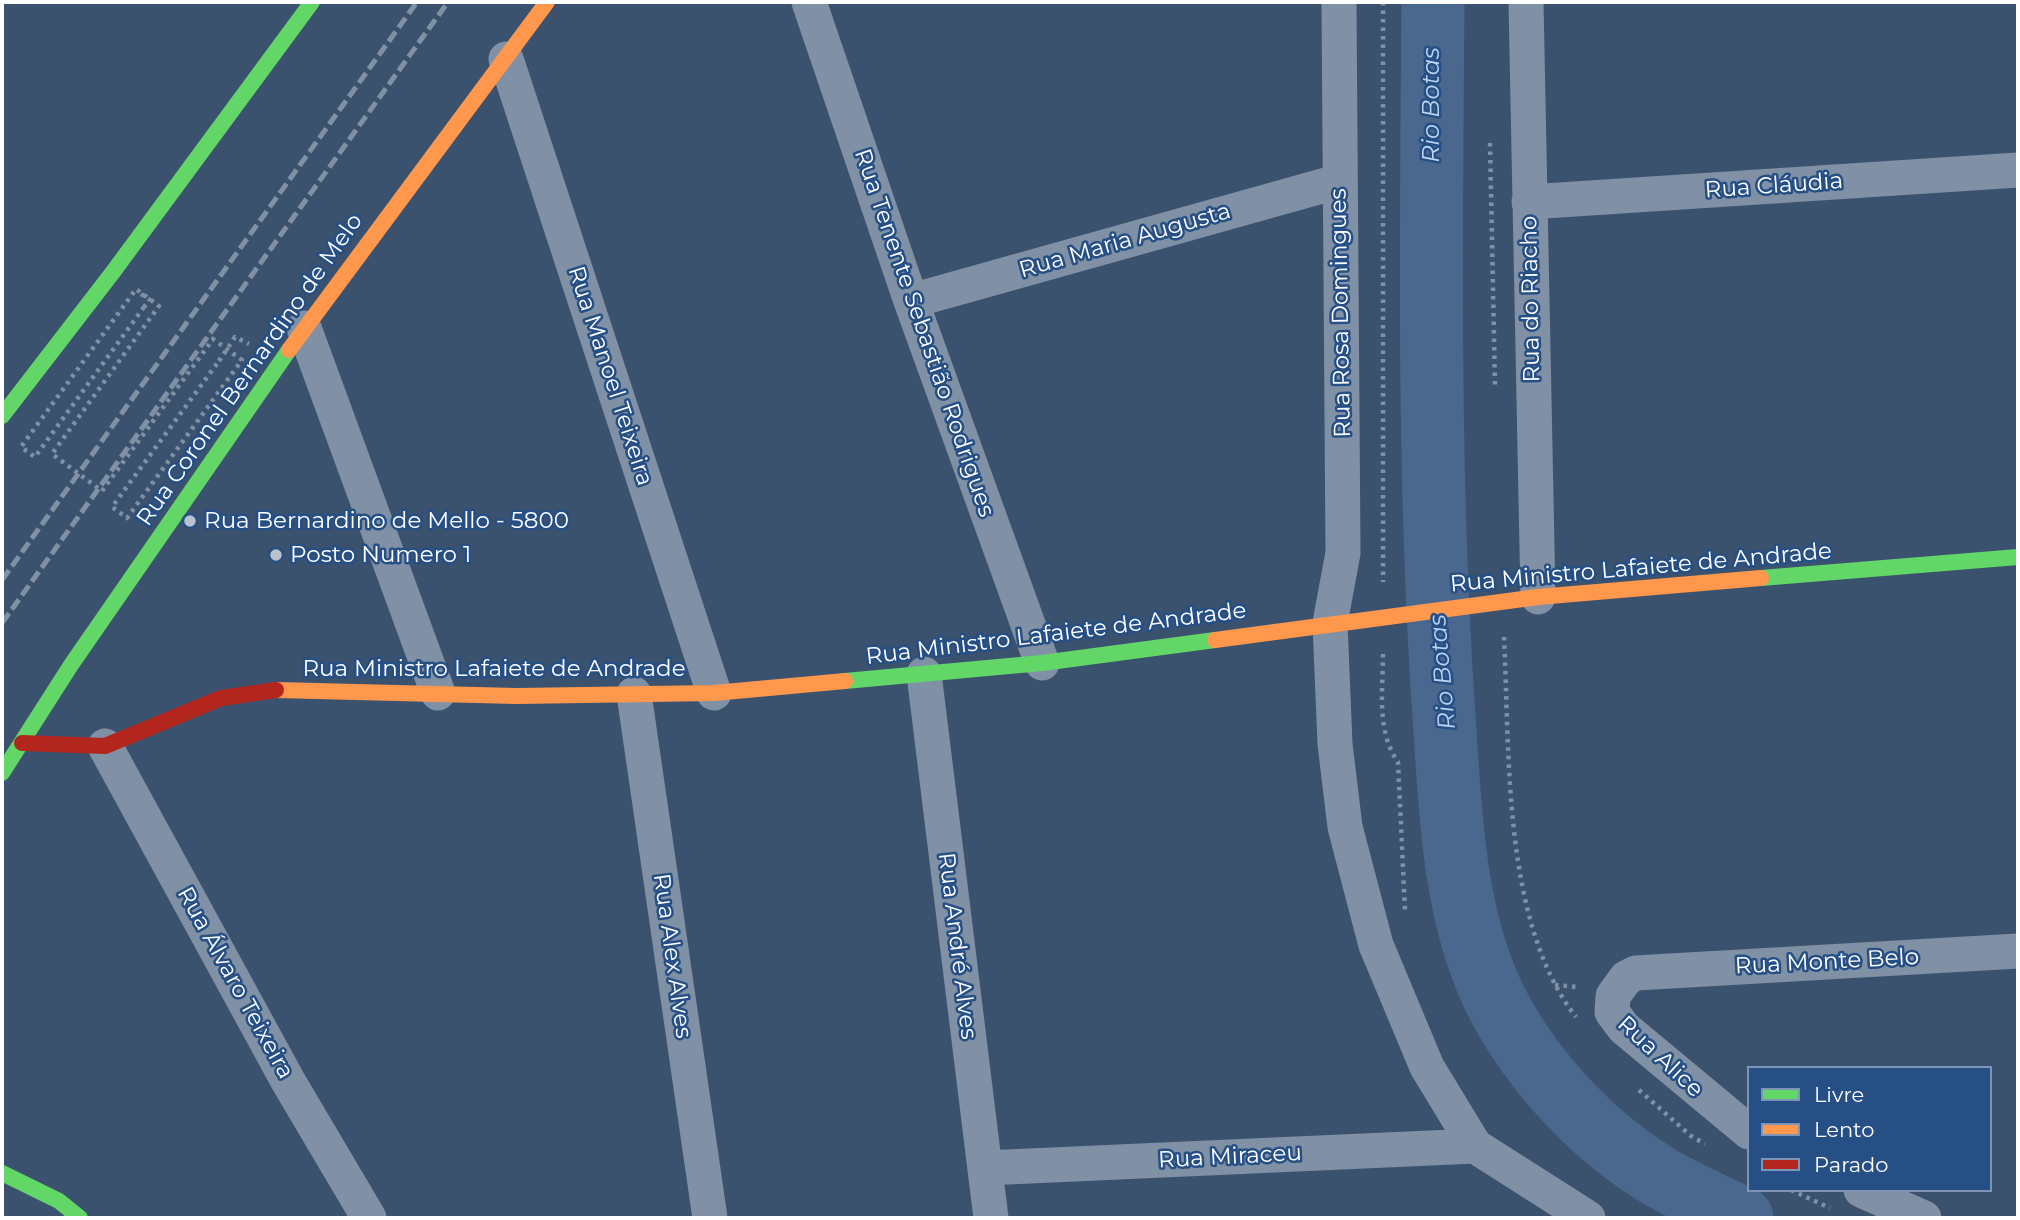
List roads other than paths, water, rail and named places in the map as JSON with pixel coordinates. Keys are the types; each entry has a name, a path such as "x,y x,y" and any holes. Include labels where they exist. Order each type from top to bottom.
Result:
{"street":[{"path":"2,432 4,414 312,2"},
{"name":"Rua Coronel Bernardino de Melo","path":"2,773 78,654 304,328 547,2"},
{"name":"Rua Tenente Sebastião Rodrigues","path":"809,2 911,301 1042,663"},
{"name":"Rua Rosa Domingues","path":"1339,2 1343,553 1330,623 1335,744 1345,827 1376,945 1427,1068 1475,1146"},
{"name":"Rua do Riacho","path":"1526,2 1538,597"},
{"name":"Rua Manoel Teixeira","path":"506,59 713,693"},
{"name":"Rua Cláudia","path":"1529,202 2018,170"},
{"name":"Rua Maria Augusta","path":"911,301 1340,181"},
{"path":"304,328 438,693"},
{"name":"Rua Ministro Lafaiete de Andrade","path":"22,743 105,746 221,698 262,690 517,696 713,693 1042,663 1538,597 2018,557"},
{"name":"Rua André Alves","path":"923,674 991,1218"},
{"name":"Rua Alex Alves","path":"634,694 710,1218"},
{"name":"Rua Álvaro Teixeira","path":"105,746 288,1081 369,1218"},
{"name":"Rua Monte Belo","path":"1636,973 2018,951"},
{"name":"Rua Alice","path":"1636,973 1615,989 1612,1004 1615,1018 1663,1064 1747,1130"},
{"path":"1475,1146 1588,1218"},
{"name":"Rua Miraceu","path":"985,1168 1475,1146"},
{"path":"2,1173 59,1201 80,1218"},
{"path":"1851,1201 1924,1218"}],"waterway":[{"name":"Rio Botas","path":"1433,2 1432,352 1438,615 1451,813 1460,887 1468,924 1478,959 1506,1019 1540,1070 1581,1116 1652,1172 1742,1218"}],"railway":[{"path":"2,580 417,2"},
{"path":"2,623 448,2"}],"place":[{"name":"Rua Bernardino de Mello - 5800","path":"190,521"},
{"name":"Posto Numero 1","path":"276,555"}]}
